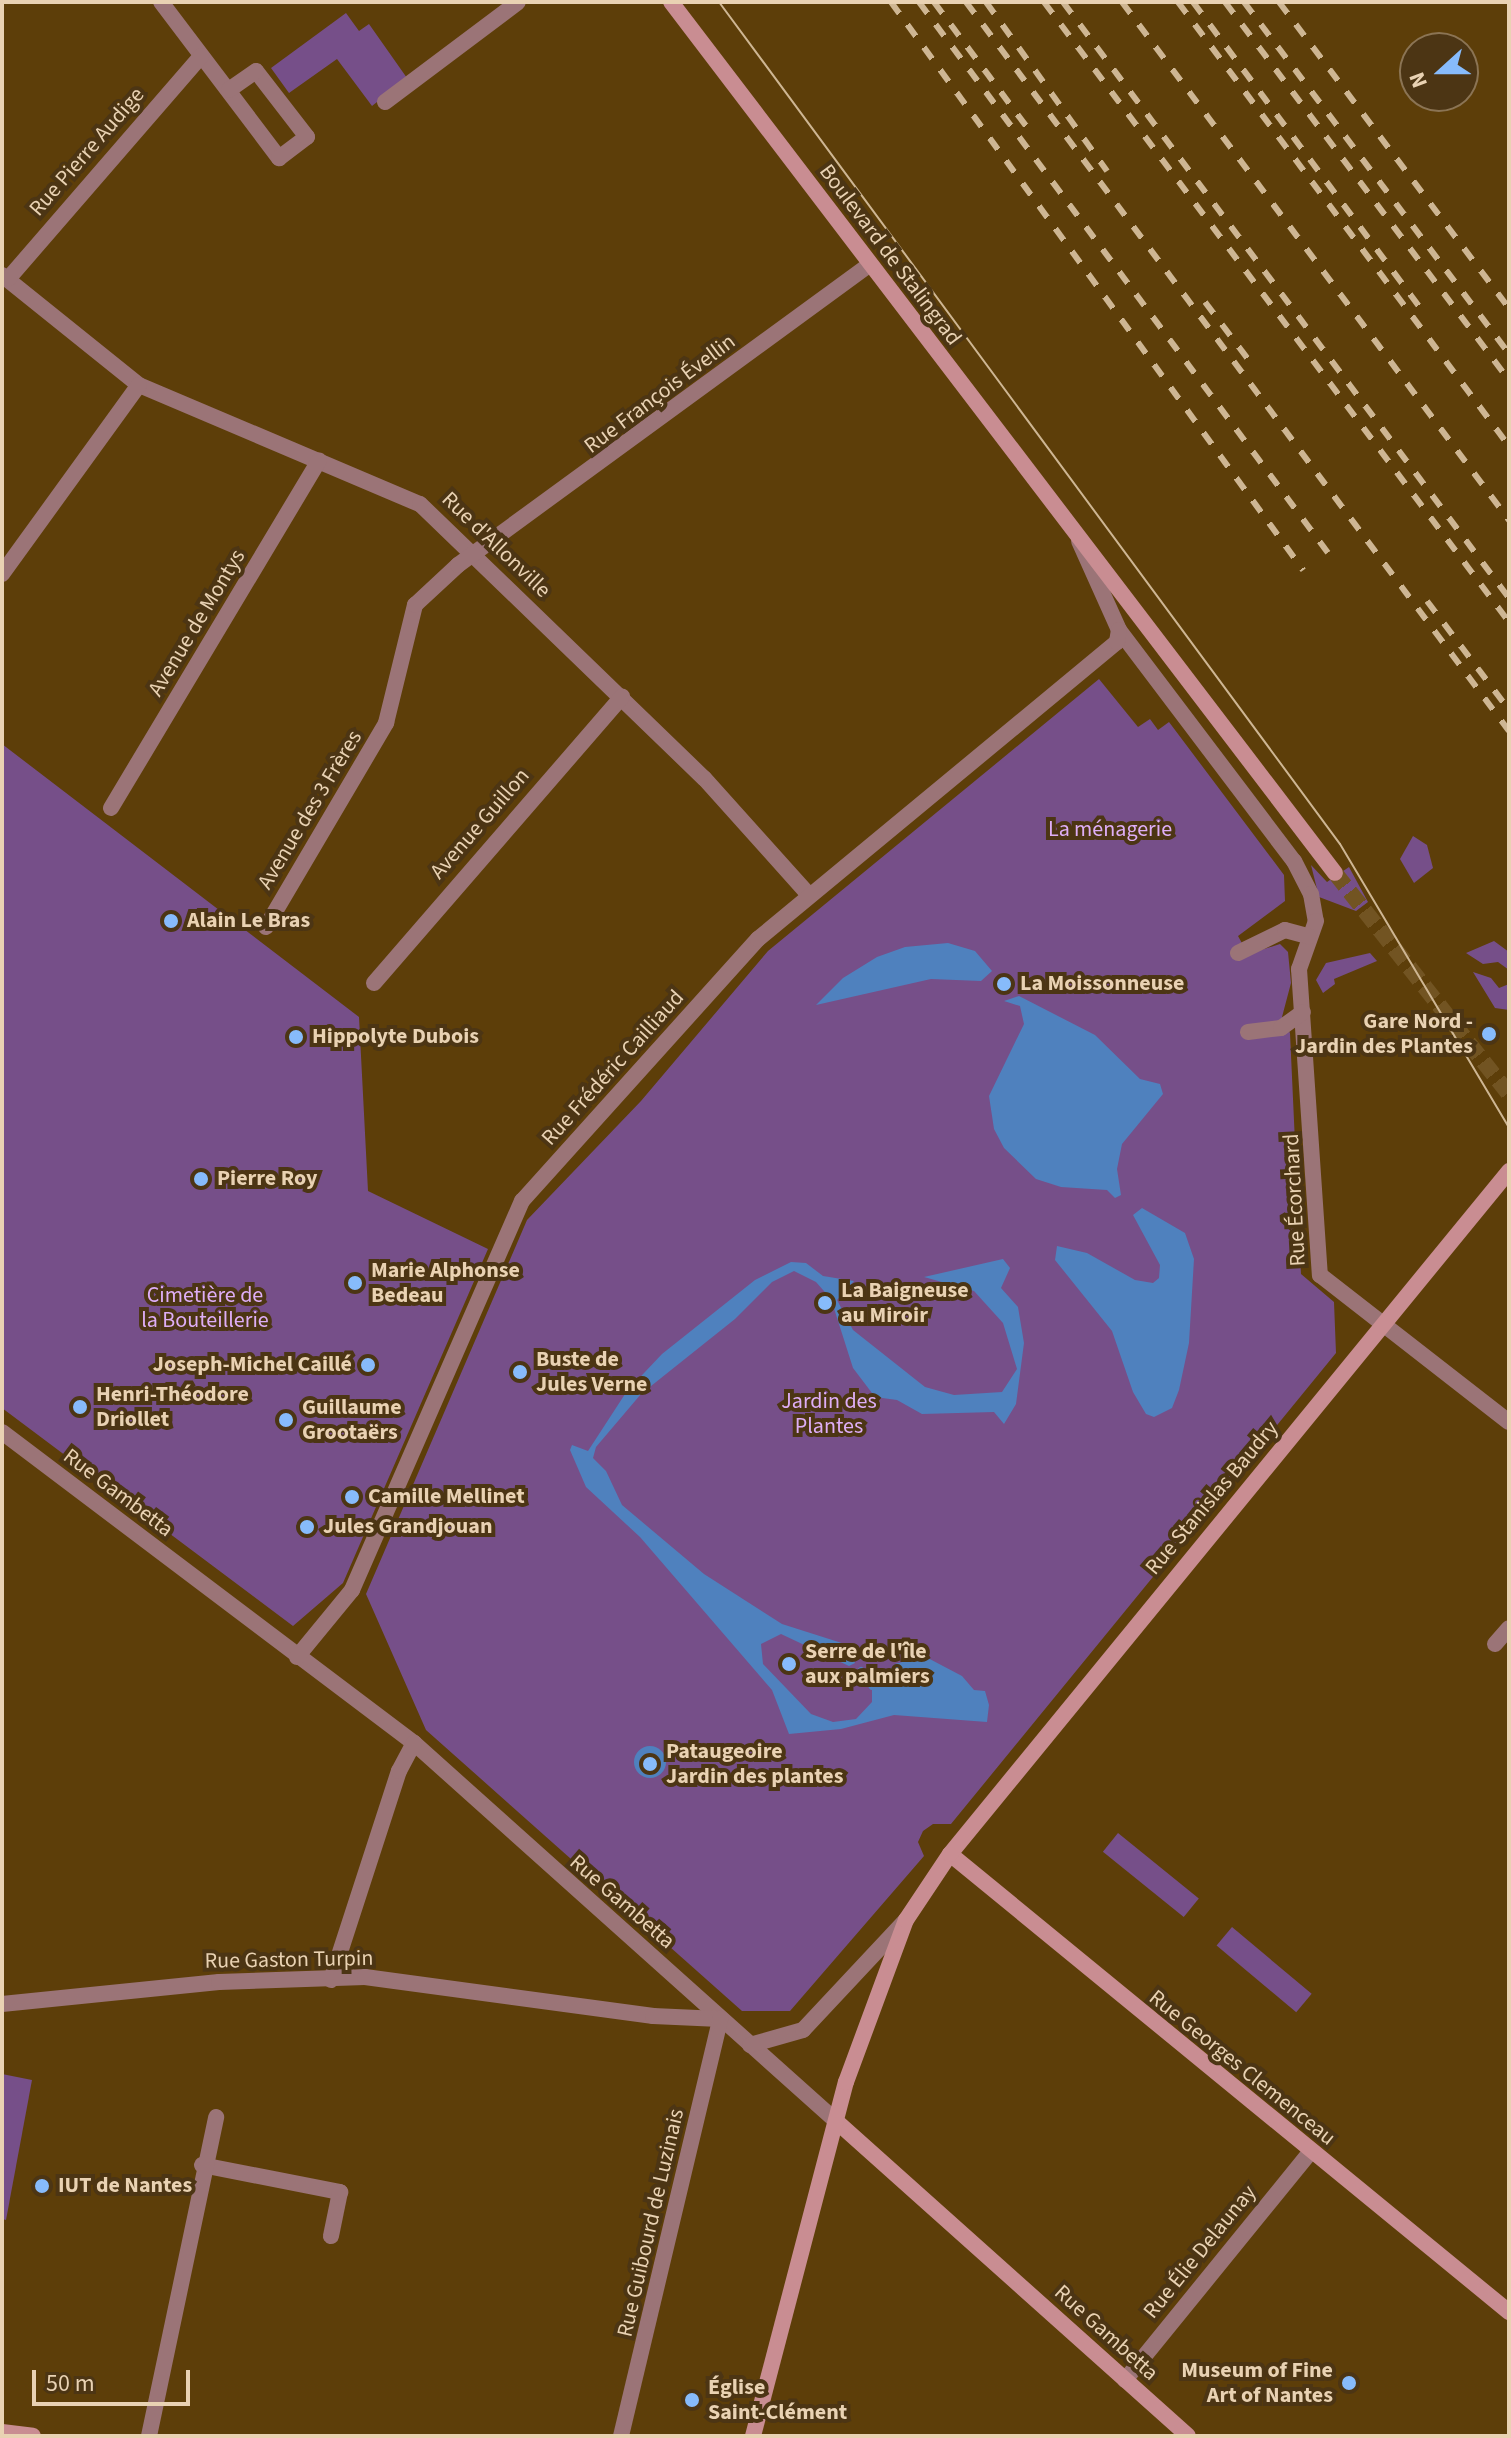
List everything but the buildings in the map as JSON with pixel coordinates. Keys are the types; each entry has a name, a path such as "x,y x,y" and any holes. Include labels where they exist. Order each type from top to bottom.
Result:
{"main road":[{"name":"Boulevard de Stalingrad","path":"671,2 942,362 1335,873"},
{"name":"Rue Stanislas Baudry","path":"753,2436 836,2121 906,1920 950,1854 1509,1171"},
{"name":"Rue Georges Clemenceau","path":"950,1854 1509,2312"},
{"name":"Rue Gambetta","path":"836,2121 1188,2436"},
{"path":"2,2432 33,2436"}],"street":[{"path":"161,2 279,158 307,137 256,71 229,90"},
{"path":"385,102 518,2"},
{"name":"Rue Pierre Audige","path":"5,277 201,56"},
{"name":"Rue François Évellin","path":"476,556 869,265"},
{"name":"Rue d'Allonville","path":"5,277 139,385 420,504 715,789 809,895"},
{"path":"2,574 139,385"},
{"name":"Avenue de Montys","path":"111,808 319,461"},
{"name":"Boulevard de Stalingrad","path":"1076,533 1119,630 1294,861 1311,894"},
{"name":"Avenue des 3 Frères","path":"266,927 386,723 415,605 476,556"},
{"name":"Rue Frédéric Cailliaud","path":"297,1657 352,1590 517,1209 758,939 1117,642 1119,630"},
{"name":"Avenue Guillon","path":"374,983 622,697"},
{"name":"Rue Écorchard","path":"1311,894 1316,921 1308,936 1299,969 1311,1090 1320,1275 1509,1422"},
{"path":"1238,953 1285,930 1308,936"},
{"path":"1248,1032 1281,1028 1303,1012"},
{"name":"Rue Gambetta","path":"2,1432 414,1743 836,2121"},
{"path":"1495,1644 1509,1628"},
{"path":"331,1980 394,1785 414,1743"},
{"path":"750,2045 803,2030 906,1920"},
{"name":"Rue Gaston Turpin","path":"2,2004 219,1982 365,1977 528,1999 720,2019"},
{"name":"Rue Guibourd de Luzinais","path":"622,2433 720,2019"},
{"path":"149,2436 202,2165 216,2117"},
{"name":"Rue Élie Delaunay","path":"1125,2380 1310,2152"},
{"path":"202,2165 340,2192 331,2236"}],"green space":[{"path":"346,13 359,31 369,24 407,78 372,106 337,59 289,93 271,68"},
{"name":"Jardin des Plantes","path":"1099,679 1138,727 1150,719 1158,730 1169,722 1284,875 1285,901 1238,936 1248,954 1280,944 1288,952 1291,983 1282,1017 1290,1033 1301,1274 1334,1302 1336,1353 951,1824 933,1824 923,1831 918,1842 924,1856 790,2011 742,2011 426,1730 366,1594 527,1220 641,1101 768,951"},
{"name":"Cimetière de la Bouteillerie","path":"2,744 359,1017 368,1191 488,1249 343,1583 293,1626 2,1408"},
{"path":"1413,836 1427,845 1433,868 1414,883 1400,859"},
{"path":"1311,865 1327,882 1349,867 1368,902 1356,911 1319,897"},
{"path":"1494,941 1509,952 1509,970 1498,962 1483,964 1466,953"},
{"path":"1370,953 1377,961 1334,979 1335,984 1323,993 1316,980 1326,963"},
{"path":"1473,972 1491,978 1499,988 1509,984 1509,1010 1495,1008"},
{"path":"1118,1833 1199,1898 1184,1917 1103,1852"},
{"path":"1232,1927 1312,1994 1296,2012 1217,1945"},
{"path":"2,2074 32,2080 6,2220 2,2219"}],"water":[{"path":"948,943 975,951 992,971 981,981 931,979 816,1005 843,978 877,957 905,947"},
{"path":"1019,996 1095,1035 1140,1079 1160,1084 1163,1094 1122,1144 1117,1169 1121,1195 1115,1198 1107,1190 1061,1187 1036,1179 1004,1148 994,1129 989,1096 1024,1024 1020,1006 1004,1001"},
{"path":"1142,1208 1185,1233 1194,1259 1189,1343 1179,1390 1172,1408 1154,1417 1146,1414 1133,1392 1112,1331 1055,1260 1057,1246 1087,1253 1135,1280 1153,1283 1159,1278 1160,1265 1133,1215"},
{"path":"1003,1259 1010,1268 1001,1288 1018,1307 1024,1343 1016,1404 1004,1424 994,1412 922,1414 897,1400 875,1397 853,1368 831,1299 816,1282 794,1271 772,1282 735,1319 641,1394 596,1447 593,1458 606,1471 622,1505 704,1574 782,1624 848,1645 855,1663 849,1666 781,1634 761,1644 763,1664 811,1714 833,1722 856,1719 872,1702 872,1687 895,1664 924,1656 962,1676 974,1690 985,1691 989,1705 987,1722 894,1715 841,1729 789,1734 772,1690 640,1537 586,1487 570,1450 572,1445 588,1451 627,1391 662,1354 755,1280 791,1262 806,1263 823,1276 854,1281 837,1300 853,1330 925,1387 954,1395 1002,1392 1017,1369 1003,1323 974,1291 924,1277"},
{"name":"Pataugeoire Jardin des plantes","path":"650,1746 662,1750 666,1762 662,1774 650,1778 638,1774 634,1762 638,1750"}],"waterway":[{"path":"861,1670 872,1687"}],"tunnel":[{"path":"1335,873 1509,1094"}],"tram line":[{"path":"719,2 1340,844 1509,1128"}],"railway":[{"path":"891,2 1303,570"},
{"path":"919,2 1328,553"},
{"path":"934,2 1029,130"},
{"path":"966,2 1509,731"},
{"path":"986,2 1107,171"},
{"path":"1044,2 1509,622"},
{"path":"1063,2 1509,598"},
{"path":"1122,2 1509,520"},
{"path":"1178,2 1509,446"},
{"path":"1193,2 1422,310"},
{"path":"1225,2 1509,380"},
{"path":"1244,2 1509,354"},
{"path":"1279,2 1509,308"},
{"path":"1205,302 1251,363"},
{"path":"1427,601 1509,710"}],"place":[{"name":"Alain Le Bras","path":"171,921"},
{"name":"La Moissonneuse","path":"1004,984"},
{"name":"Gare Nord - Jardin des Plantes","path":"1489,1034"},
{"name":"Hippolyte Dubois","path":"296,1037"},
{"name":"Pierre Roy","path":"201,1179"},
{"name":"Marie Alphonse Bedeau","path":"355,1283"},
{"name":"La Baigneuse au Miroir","path":"825,1303"},
{"name":"Joseph-Michel Caillé","path":"368,1365"},
{"name":"Buste de Jules Verne","path":"520,1372"},
{"name":"Henri-Théodore Driollet","path":"80,1407"},
{"name":"Guillaume Grootaërs","path":"286,1420"},
{"name":"Camille Mellinet","path":"352,1497"},
{"name":"Jules Grandjouan","path":"307,1527"},
{"name":"Serre de l'île aux palmiers","path":"789,1664"},
{"name":"Pataugeoire Jardin des plantes","path":"650,1764"},
{"name":"IUT de Nantes","path":"42,2186"},
{"name":"Museum of Fine Art of Nantes","path":"1349,2383"},
{"name":"Église Saint-Clément","path":"692,2400"}],"park label":[{"name":"La ménagerie","path":"1110,830"}]}
